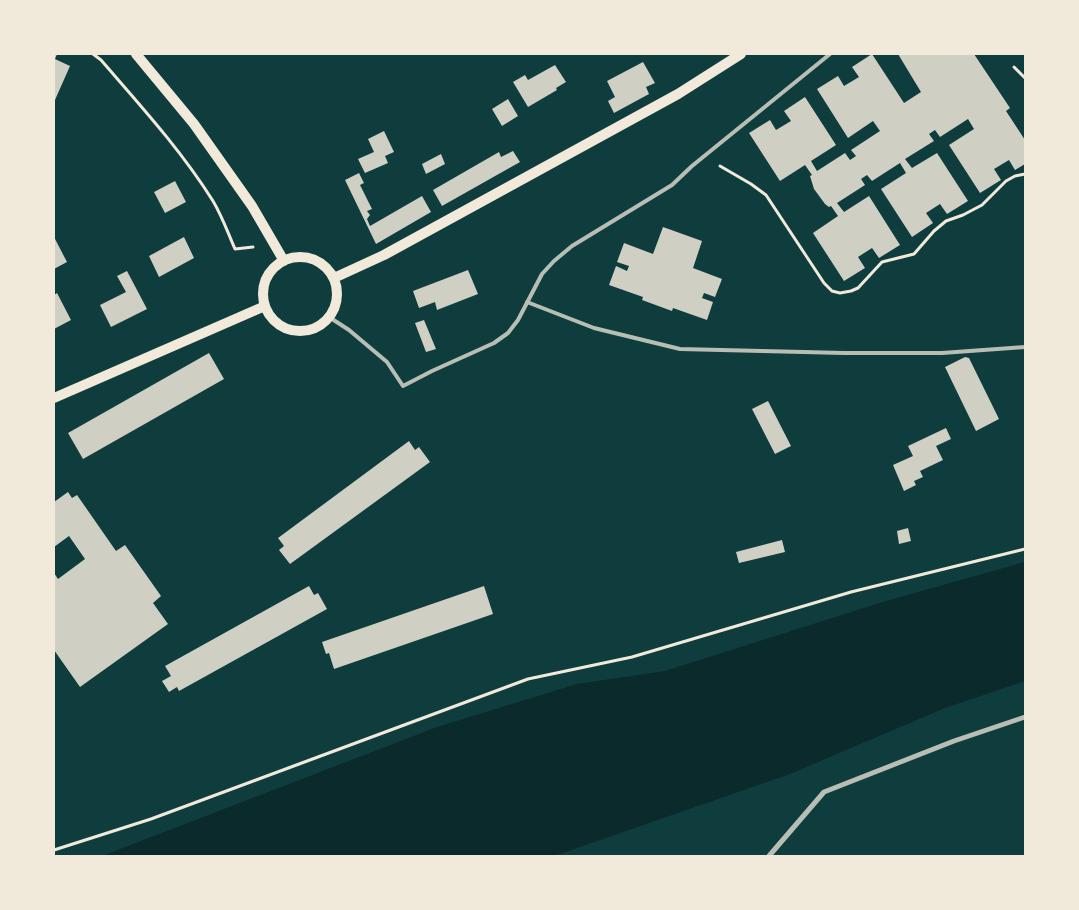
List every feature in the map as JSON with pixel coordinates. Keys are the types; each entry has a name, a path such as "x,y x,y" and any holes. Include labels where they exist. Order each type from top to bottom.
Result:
{"main road":[{"path":"136,54 199,131 252,206 284,261"},
{"path":"334,278 384,255 644,113 741,54"},
{"path":"295,258 312,260 327,269 334,278 337,298 334,308 321,325 311,330 299,331 288,329 278,324 270,316 265,306 265,285 269,275 275,267 284,261 295,258"},
{"path":"54,398 265,306"}],"street":[{"path":"770,856 824,792 954,741 1025,718"}],"lane":[{"path":"329,317 349,330 387,362 403,386 494,343 508,333 518,320 542,274 554,261 572,246 672,185 692,166 830,54"},
{"path":"527,302 594,328 680,350 942,353 1025,347"}],"path":[{"path":"93,54 175,148 213,200 235,249 253,247"},
{"path":"1014,67 1025,78"},
{"path":"720,166 766,195 824,283 832,290 840,293 851,292 858,288 882,262 914,254 946,220 971,212 982,205 1006,181 1015,176 1025,174"},
{"path":"54,850 152,819 528,679 632,657 851,592 1025,549"}],"water":[{"path":"1025,562 1025,681 945,708 790,774 554,856 102,856 437,727 577,684 665,671 886,601"}],"building":[{"path":"54,54 57,54 55,59 70,66 55,100 54,99"},
{"path":"872,54 904,103 921,92 898,54 974,54 1010,108 1006,111 1025,140 1025,164 1015,170 1009,160 994,169 1001,180 980,193 949,145 974,129 968,119 940,137 935,130 929,134 934,141 905,159 912,168 937,153 968,201 947,214 940,204 926,213 933,223 912,237 881,189 906,173 900,163 872,181 867,175 861,179 865,185 837,203 844,212 869,196 900,245 879,258 872,248 858,257 865,268 844,281 813,233 838,216 831,206 829,207 825,204 814,189 810,176 812,175 805,165 780,181 749,133 770,120 776,130 791,121 784,111 805,97 836,145 811,161 817,171 845,153 850,160 856,156 851,150 880,131 873,121 848,138 817,89 838,76 844,86 859,77 852,67"},
{"path":"643,62 655,83 646,87 649,94 614,113 608,101 615,97 607,81"},
{"path":"555,65 566,82 556,88 557,90 528,107 513,82 525,75 528,80"},
{"path":"508,99 518,116 502,126 492,109"},
{"path":"384,131 394,152 385,156 388,163 365,173 358,159 374,152 368,139"},
{"path":"513,151 520,162 442,206 433,190 499,152 501,157"},
{"path":"441,154 445,164 426,174 422,164"},
{"path":"359,173 364,183 360,185 372,209 367,211 370,215 367,219 370,226 422,196 431,212 376,244 345,180"},
{"path":"175,181 186,202 165,213 154,192"},
{"path":"663,227 702,241 693,268 722,279 715,297 704,293 702,298 713,302 707,320 673,308 672,311 642,300 643,297 609,285 616,266 627,271 629,266 617,262 624,243 653,254"},
{"path":"54,237 67,262 54,269"},
{"path":"184,237 194,258 159,277 149,256"},
{"path":"468,270 478,294 437,310 435,302 419,308 413,291"},
{"path":"127,271 147,309 111,327 100,305 126,292 117,276"},
{"path":"57,293 71,320 54,329 54,295"},
{"path":"424,320 436,349 426,352 415,323"},
{"path":"209,353 224,379 83,459 68,433"},
{"path":"965,357 969,358 999,419 976,431 945,367"},
{"path":"768,401 791,446 775,454 752,409"},
{"path":"946,428 951,439 936,446 943,460 920,471 923,477 914,481 916,485 904,491 893,465 913,456 908,446"},
{"path":"409,441 415,450 419,447 430,462 290,564 279,550 284,546 278,538"},
{"path":"68,492 72,498 77,495 116,551 125,545 161,596 153,603 168,624 80,687 54,650 54,573 58,579 85,559 69,536 54,547 54,502"},
{"path":"908,528 911,541 899,544 897,531"},
{"path":"782,540 785,552 739,563 736,552"},
{"path":"309,586 314,595 318,593 327,609 179,691 177,687 169,692 162,681 171,676 165,666"},
{"path":"484,586 493,614 334,669 329,653 326,654 322,642"}]}
